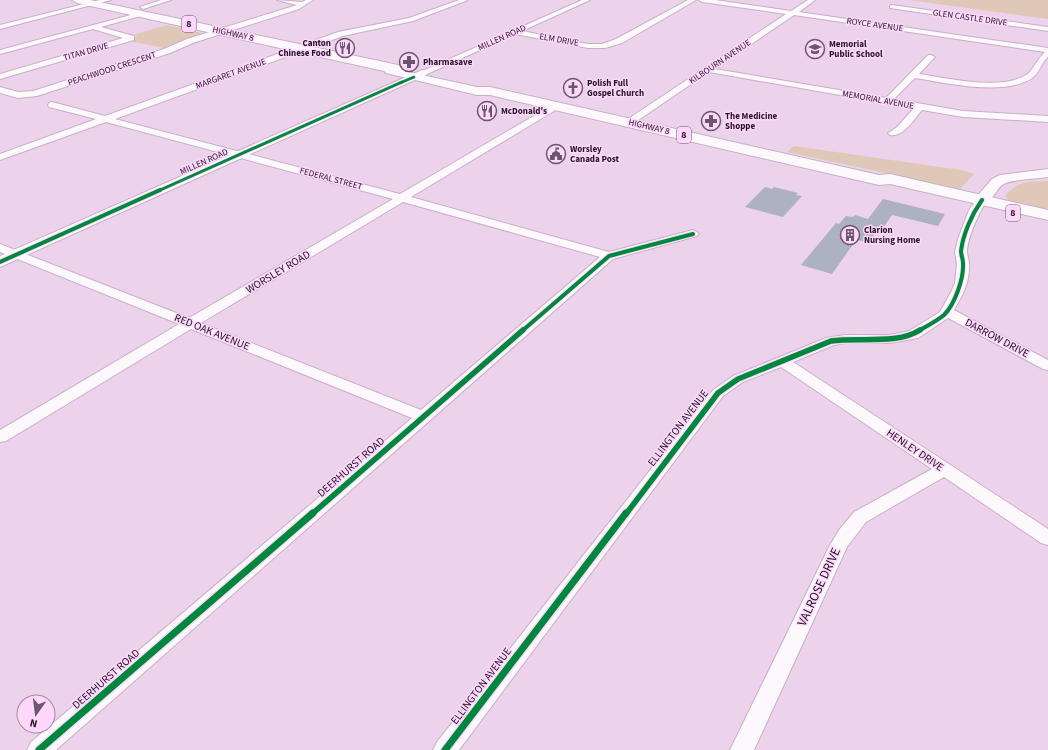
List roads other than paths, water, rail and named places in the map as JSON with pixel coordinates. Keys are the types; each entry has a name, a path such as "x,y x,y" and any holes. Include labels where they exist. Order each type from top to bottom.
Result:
{"main road":[{"name":"HIGHWAY 8","path":"78,0 93,4 141,8 222,32 388,68 390,71 418,75 477,91 490,91 879,180 884,183 1048,215"},
{"name":"HIGHWAY 8","path":"981,203 1048,221"}],"street":[{"path":"0,27 108,0"},
{"path":"141,8 152,0"},
{"path":"0,52 92,27 141,8 168,0"},
{"path":"280,0 304,4"},
{"name":"PEACHWOOD CRESCENT","path":"0,90 18,95 34,94 167,51 190,41 222,32 304,4 310,0"},
{"name":"MARGARET AVENUE","path":"0,157 341,34 411,20 465,0"},
{"name":"MILLEN ROAD","path":"0,262 587,0"},
{"name":"ELM DRIVE","path":"514,32 599,48 619,41 693,0"},
{"name":"ROYCE AVENUE","path":"702,0 1048,50"},
{"name":"KILBOURN AVENUE","path":"628,123 812,0"},
{"path":"886,12 900,0"},
{"name":"GLEN CASTLE DRIVE","path":"892,7 1048,29"},
{"path":"871,24 880,17"},
{"name":"TITAN DRIVE","path":"0,77 131,38 129,36 92,27"},
{"path":"914,75 966,83 989,84 1009,82 1028,77 1040,60 1048,53"},
{"path":"888,101 931,57"},
{"name":"MEMORIAL AVENUE","path":"709,70 963,114 1048,119"},
{"name":"FEDERAL STREET","path":"52,105 403,198 609,256"},
{"name":"WORSLEY ROAD","path":"0,437 556,106"},
{"path":"893,133 900,129 920,107"},
{"path":"981,203 996,182 1005,178 1048,173"},
{"name":"ELLINGTON AVENUE","path":"445,750 718,393 738,379 832,341 845,339 890,339 913,335 945,314 951,307 961,283 963,264 961,252 964,239 976,210 981,203"},
{"name":"DEERHURST ROAD","path":"39,750 609,256 693,234"},
{"name":"RED OAK AVENUE","path":"0,248 425,417"},
{"name":"DARROW DRIVE","path":"946,311 1048,366"},
{"name":"HENLEY DRIVE","path":"782,361 1048,538"},
{"name":"VALROSE DRIVE","path":"742,750 835,554 850,527 855,525 860,517 946,470"}],"place":[{"name":"Canton Chinese Food","path":"345,48"},
{"name":"Memorial Public School","path":"815,49"},
{"name":"Pharmasave","path":"409,62"},
{"name":"Polish Full Gospel Church","path":"573,88"},
{"name":"McDonald's","path":"487,111"},
{"name":"The Medicine Shoppe","path":"711,121"},
{"name":"Worsley Canada Post","path":"556,154"},
{"name":"Clarion Nursing Home","path":"850,235"}]}
